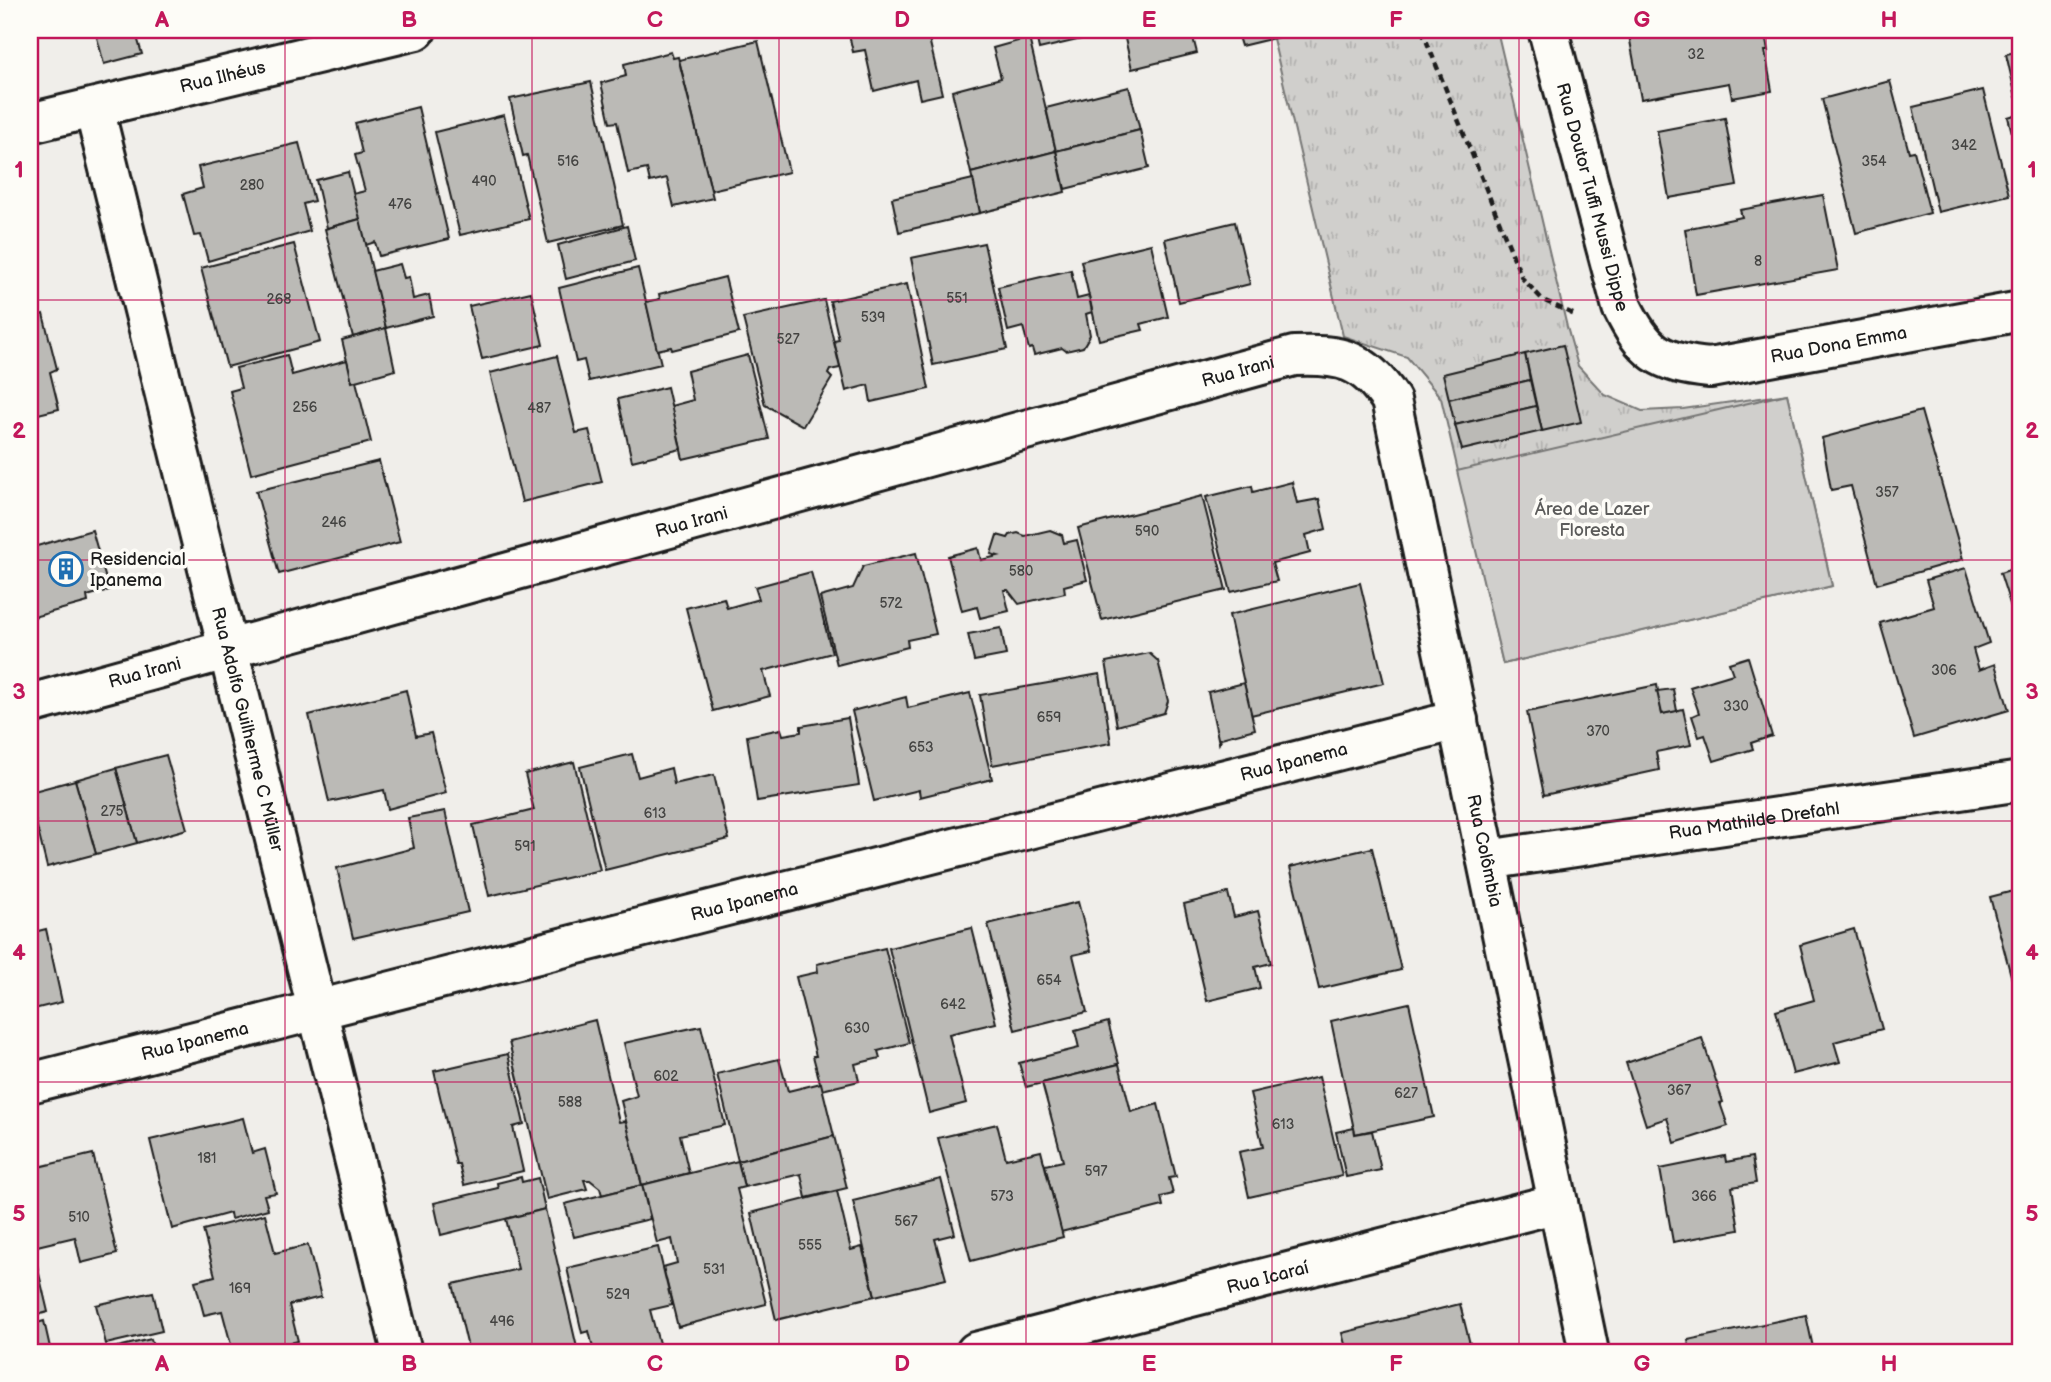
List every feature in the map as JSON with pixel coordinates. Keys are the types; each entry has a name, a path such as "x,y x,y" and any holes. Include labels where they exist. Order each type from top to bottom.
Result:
{"street":[{"name":"Rua Ilhéus","path":"30,123 416,30"},
{"name":"Rua Doutor Tuffi Mussi Dippe","path":"1548,30 1622,307 1634,331 1656,355"},
{"name":"Rua Adolfo Guilherme C Müller","path":"94,108 402,1352"},
{"name":"Rua Dona Emma","path":"1656,355 1681,365 1710,368 2021,311"},
{"name":"Rua Irani","path":"30,704 1294,356 1327,355 1355,363"},
{"name":"Rua Colômbia","path":"1355,363 1377,379 1391,400 1589,1352"},
{"name":"Rua Ipanema","path":"30,1083 1458,720"},
{"name":"Rua Mathilde Drefahl","path":"1487,860 2021,781"},
{"name":"Rua Icaraí","path":"976,1352 1558,1202"}],"path":[{"path":"1423,30 1522,278 1543,300 1581,318"}],"green space":[{"name":"Área de Lazer Floresta","path":"1271,30 1497,30 1578,366 1605,395 1642,411 1683,409 1787,394 1832,586 1503,664 1441,398 1407,357 1343,336"},
{"path":"1787,394 1832,586 1503,664 1457,471"}],"building":[{"path":"95,30 135,30 142,54 104,64"},
{"path":"848,30 927,30 942,94 920,99 916,80 874,91 865,50 853,52"},
{"path":"1035,30 1116,30 1116,31 1039,49"},
{"path":"1123,30 1191,30 1197,53 1132,69"},
{"path":"1236,30 1290,30 1291,34 1241,46"},
{"path":"1628,30 1764,30 1772,91 1732,98 1729,83 1641,99"},
{"path":"1029,38 1056,151 971,173 952,91 1001,78 993,48"},
{"path":"758,41 789,172 711,190 679,60"},
{"path":"2021,51 2021,96 2016,97 2006,54"},
{"path":"671,52 673,58 678,57 713,198 674,207 667,178 650,182 647,169 628,173 617,122 610,123 601,83 626,76 624,64"},
{"path":"1890,81 1909,152 1914,151 1930,213 1856,233 1822,99"},
{"path":"591,82 623,225 548,243 527,155 523,156 510,99"},
{"path":"1129,87 1140,130 1056,151 1046,108"},
{"path":"1983,90 2009,195 1938,212 1913,107"},
{"path":"418,107 449,239 379,256 375,242 366,245 353,194 365,191 355,155 362,153 355,123"},
{"path":"2021,113 2021,169 2008,117"},
{"path":"504,115 529,219 460,235 435,132"},
{"path":"1725,118 1737,186 1669,198 1657,131"},
{"path":"1140,130 1149,168 1065,189 1056,151"},
{"path":"299,143 314,201 303,204 310,231 208,261 201,235 194,236 183,194 203,188 198,167"},
{"path":"1056,151 1065,192 980,213 971,173"},
{"path":"348,172 360,219 327,228 316,180"},
{"path":"973,179 980,213 899,232 892,198"},
{"path":"1823,195 1838,270 1696,295 1685,229 1742,217 1740,210"},
{"path":"360,219 386,328 353,337 325,229"},
{"path":"1235,222 1250,284 1179,302 1165,239"},
{"path":"627,226 635,261 566,279 558,245"},
{"path":"984,243 1007,349 933,365 911,258"},
{"path":"294,244 320,342 227,367 201,268"},
{"path":"1151,244 1168,317 1141,324 1143,330 1099,340 1081,261"},
{"path":"400,264 404,278 409,277 413,299 429,295 433,316 386,328 372,271"},
{"path":"638,268 661,364 589,381 584,360 576,362 559,288"},
{"path":"1071,270 1077,299 1089,296 1092,312 1086,314 1090,335 1083,347 1066,351 1062,348 1034,355 1032,348 1029,349 1023,327 1008,331 998,287"},
{"path":"725,277 739,333 672,350 671,347 657,350 646,302 660,299 659,294"},
{"path":"907,284 929,389 871,402 868,385 846,391 834,341 839,340 830,301"},
{"path":"531,292 543,345 482,359 469,306"},
{"path":"824,300 840,368 830,370 828,374 832,378 803,426 765,405 743,318"},
{"path":"43,314 57,369 50,372 59,409 30,416 30,318"},
{"path":"386,328 395,370 352,382 342,340"},
{"path":"1563,345 1581,422 1542,431 1525,354"},
{"path":"1525,354 1530,380 1449,399 1443,374"},
{"path":"287,355 292,375 347,360 352,382 356,381 371,442 251,474 230,391 241,388 236,368"},
{"path":"748,355 769,439 683,459 671,406 693,400 687,371"},
{"path":"557,356 576,433 589,430 602,482 522,502 490,373"},
{"path":"1530,380 1536,406 1455,425 1449,399"},
{"path":"667,387 681,449 632,461 618,399"},
{"path":"1536,406 1542,431 1462,450 1455,425"},
{"path":"1921,411 1963,559 1877,584 1851,486 1831,490 1822,438"},
{"path":"379,461 400,542 279,574 256,491"},
{"path":"1292,482 1297,503 1319,499 1326,529 1306,535 1310,553 1272,563 1277,581 1231,592 1206,497 1252,486 1253,492"},
{"path":"1202,496 1226,590 1102,620 1078,528"},
{"name":"Residencial Ipanema","path":"92,530 109,590 87,596 88,602 30,618 30,548"},
{"path":"1050,530 1062,535 1064,543 1077,540 1087,580 1064,586 1065,593 1019,604 1008,590 1004,590 1009,611 980,618 977,607 962,611 948,556 978,548 981,560 998,556 991,554 997,535 1008,538 1018,533 1025,536"},
{"path":"916,553 936,634 907,640 908,647 837,665 820,597 853,588 863,566"},
{"path":"2021,566 2021,638 2000,573"},
{"path":"1966,568 1989,643 1973,649 1979,670 1995,664 2009,710 1914,738 1880,623 1934,607 1926,580"},
{"path":"811,572 832,653 763,671 770,696 713,711 686,608 724,598 727,608 759,599 755,587"},
{"path":"1360,583 1384,683 1251,715 1229,615"},
{"path":"1001,628 1006,655 974,661 968,634"},
{"path":"1149,653 1158,661 1168,701 1164,713 1117,726 1106,662"},
{"path":"1748,657 1772,736 1751,743 1753,749 1714,761 1705,735 1699,737 1692,716 1699,713 1690,687 1733,674 1729,663"},
{"path":"1100,674 1111,743 992,765 980,695"},
{"path":"1244,683 1255,729 1221,738 1219,743 1208,692"},
{"path":"1657,685 1662,714 1683,709 1691,745 1656,752 1659,770 1544,795 1527,712"},
{"path":"1673,689 1677,711 1662,714 1657,691"},
{"path":"406,690 416,736 431,733 446,793 388,809 384,790 329,802 309,715"},
{"path":"970,693 992,779 920,797 919,790 874,801 852,711 906,697 908,708"},
{"path":"848,718 859,785 757,801 747,736 781,729 783,735 801,732 801,726"},
{"path":"632,754 638,777 671,768 674,784 714,775 729,839 605,870 580,767"},
{"path":"166,755 187,829 137,843 116,768"},
{"path":"574,762 600,870 489,896 473,825 534,810 525,774"},
{"path":"116,768 137,843 96,854 75,780"},
{"path":"75,780 96,854 47,867 30,792"},
{"path":"445,811 468,912 353,938 337,868 414,848 408,818"},
{"path":"1372,848 1401,970 1319,989 1290,867"},
{"path":"2021,889 2021,997 2017,998 1990,897"},
{"path":"1228,893 1234,917 1258,911 1271,963 1255,967 1260,988 1207,1001 1184,904"},
{"path":"1078,902 1091,951 1073,955 1087,1012 1015,1030 988,924"},
{"path":"972,928 996,1023 949,1034 966,1103 929,1113 889,948"},
{"path":"46,929 62,1002 30,1010 30,933"},
{"path":"1854,929 1882,1029 1834,1042 1840,1062 1793,1074 1776,1011 1814,1000 1800,945"},
{"path":"885,948 909,1043 878,1051 880,1058 855,1064 859,1081 822,1090 796,977 818,972 817,964"},
{"path":"1409,1003 1434,1117 1355,1134 1331,1021"},
{"path":"595,1020 619,1122 626,1121 642,1185 602,1195 600,1188 590,1180 584,1180 587,1189 547,1199 509,1042"},
{"path":"1108,1022 1119,1064 1026,1087 1019,1063 1079,1048 1075,1031"},
{"path":"701,1026 725,1125 680,1135 689,1173 642,1185 621,1101 637,1096 624,1043"},
{"path":"1702,1038 1728,1126 1675,1143 1667,1118 1646,1125 1626,1063"},
{"path":"508,1054 524,1124 513,1127 523,1171 464,1185 459,1164 456,1164 434,1071"},
{"path":"779,1059 788,1091 821,1083 834,1136 738,1161 717,1074"},
{"path":"1119,1064 1131,1112 1158,1104 1176,1177 1169,1178 1173,1194 1161,1197 1163,1206 1061,1232 1045,1165 1063,1161 1042,1083"},
{"path":"1319,1077 1342,1176 1249,1197 1239,1152 1263,1147 1250,1093"},
{"path":"243,1118 252,1153 265,1149 276,1193 264,1195 268,1209 231,1219 230,1213 172,1229 150,1140"},
{"path":"997,1124 1006,1159 1041,1151 1063,1237 971,1261 938,1138"},
{"path":"1354,1128 1355,1134 1372,1131 1381,1170 1346,1177 1336,1132"},
{"path":"834,1136 847,1188 806,1198 801,1174 744,1187 738,1161"},
{"path":"93,1154 117,1254 81,1263 75,1237 33,1247 30,1233 30,1169"},
{"path":"1725,1156 1726,1162 1752,1157 1756,1183 1732,1187 1739,1230 1673,1242 1660,1169"},
{"path":"738,1161 744,1187 737,1189 766,1304 678,1327 663,1267 677,1263 672,1239 657,1243 642,1185"},
{"path":"521,1177 522,1182 538,1178 545,1209 441,1235 434,1203 498,1188 497,1183"},
{"path":"941,1179 955,1234 935,1239 946,1279 875,1296 853,1201"},
{"path":"642,1185 650,1219 574,1237 565,1204"},
{"path":"837,1191 851,1250 862,1247 875,1296 776,1320 751,1213"},
{"path":"545,1209 578,1352 469,1352 453,1284 518,1269 506,1219"},
{"path":"265,1214 275,1253 308,1245 321,1297 289,1305 298,1341 253,1352 233,1352 222,1311 204,1315 195,1281 215,1276 203,1230"},
{"path":"658,1247 672,1305 650,1310 660,1347 637,1352 594,1352 589,1331 582,1333 567,1268"},
{"path":"30,1248 33,1248 48,1312 30,1317"},
{"path":"153,1292 162,1331 106,1344 96,1305"},
{"path":"1460,1304 1472,1352 1347,1352 1342,1333"},
{"path":"1806,1315 1814,1352 1690,1352 1688,1340"},
{"path":"44,1321 51,1352 30,1352 30,1325"},
{"path":"151,1339 154,1352 97,1352"},
{"path":"1320,1346 1322,1352 1294,1352"}],"place":[{"name":"Residencial Ipanema","path":"66,569"}]}
